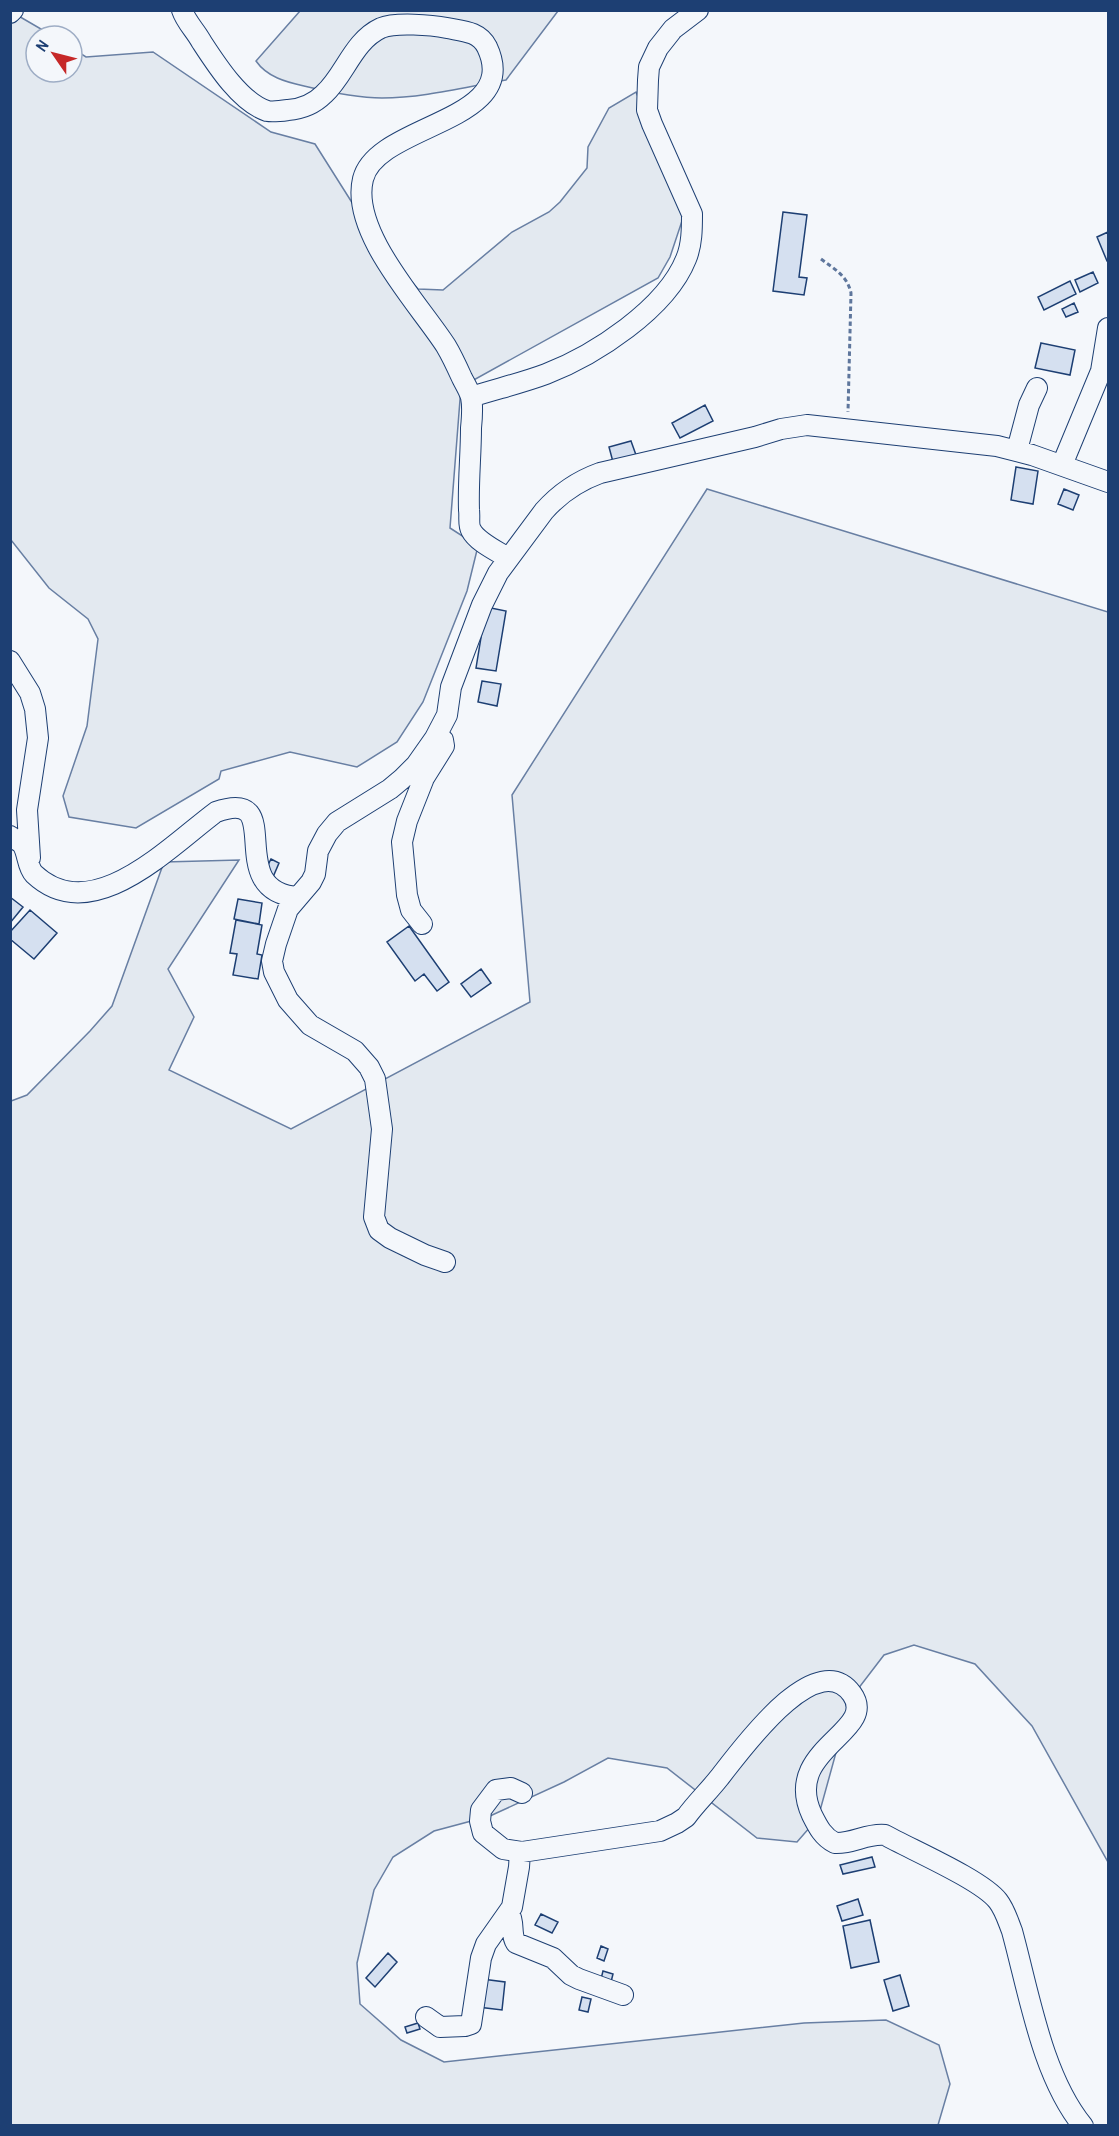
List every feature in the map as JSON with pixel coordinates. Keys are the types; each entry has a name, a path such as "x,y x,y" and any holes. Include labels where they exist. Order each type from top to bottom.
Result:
{"street":[{"path":"182,10 186,20 213,59 241,94 268,111 300,109 316,101 326,93 355,50 382,28 430,24 473,33 484,42 492,66 491,75 489,83 475,103 442,123 408,136 387,148 365,173 362,194 366,218 389,267 446,346 471,397 468,488 470,529 478,538 508,558"},
{"path":"471,397 546,374 596,349 659,301 677,276 686,258 692,229 692,214 647,110 649,67 658,48 673,29 698,10"},
{"path":"1062,465 1101,370 1108,328"},
{"path":"1017,450 1029,405 1037,388"},
{"path":"446,1262 398,1243 379,1230 374,1216 382,1130 375,1079 369,1067 355,1051 310,1025 288,1000 277,980 272,961 288,909 315,874 321,843 337,822 402,779 416,765 437,733 447,715 451,687 472,628 498,573 552,501 588,477 781,429 807,425 997,446 1017,450 1108,482"},
{"path":"10,661 30,693 38,738 27,810 30,866"},
{"path":"422,924 411,910 407,895 402,842 407,821 424,778 444,746 443,740 437,733"},
{"path":"10,836 22,845 32,872 40,878 69,892 86,893 105,889 139,871 216,812 231,807 245,810 252,815 255,822 257,864 264,881 282,896 298,897"},
{"path":"522,1793 507,1787 496,1790 481,1810 480,1821 483,1833 503,1849 520,1852 660,1831 677,1824 698,1804 765,1720 780,1707 796,1694 814,1684 838,1683 848,1689 854,1697 856,1711 850,1725 818,1757 807,1775 805,1787 807,1804 822,1834 835,1843 852,1841 873,1834 885,1835 970,1880 997,1899 1012,1931 1048,2064 1062,2093 1083,2126"},
{"path":"426,2017 440,2027 471,2024 484,1949 509,1913 515,1893 520,1852"},
{"path":"509,1913 513,1920 513,1940 516,1943 553,1958 571,1975 579,1979 623,1995"}],"path":[{"path":"820,259 842,275 849,283 851,293 847,429"}],"shaded area":[{"path":"10,11 32,24 24,24 24,84 84,84 84,56 153,52 271,132 315,144 375,239 418,289 443,290 512,232 549,212 587,168 588,147 609,108 636,92 681,199 682,221 670,257 658,278 461,387 450,528 478,546 467,591 423,702 397,742 357,767 290,752 221,771 219,779 136,828 69,817 63,796 87,726 98,639 88,619 49,588 11,540"},
{"path":"300,11 558,11 506,80 428,94 382,98 343,94 297,84 277,78 260,67 256,61"},
{"path":"707,489 1108,612 1108,1862 1032,1726 975,1664 914,1645 884,1655 851,1698 818,1818 797,1842 757,1838 667,1768 608,1758 564,1782 490,1816 434,1831 393,1857 374,1890 357,1963 360,2004 401,2040 444,2062 804,2023 886,2020 939,2045 950,2084 938,2125 11,2126 11,1101 27,1095 112,1006 164,862 239,860 168,969 194,1017 169,1070 291,1129 530,1002 512,795"}],"building":[{"path":"783,212 807,215 799,277 807,278 804,295 773,291"},
{"path":"1108,232 1108,261 1107,261 1097,237"},
{"path":"1093,272 1098,283 1080,292 1075,280"},
{"path":"1070,281 1076,294 1044,310 1038,297"},
{"path":"1074,303 1078,312 1066,317 1062,309"},
{"path":"1041,343 1075,350 1070,375 1035,368"},
{"path":"705,405 713,421 680,438 672,423"},
{"path":"631,441 636,455 613,462 609,447"},
{"path":"1016,467 1038,471 1033,504 1011,500"},
{"path":"1064,489 1079,495 1073,510 1058,504"},
{"path":"486,607 506,611 496,671 476,668"},
{"path":"482,681 501,684 497,706 478,702"},
{"path":"271,859 279,863 273,877 264,873"},
{"path":"10,897 23,907 10,923"},
{"path":"238,899 262,903 259,924 234,919"},
{"path":"30,910 57,933 34,959 10,939 10,932"},
{"path":"236,920 262,925 257,954 262,955 258,979 233,975 237,954 230,953"},
{"path":"409,926 449,982 437,991 424,974 415,981 387,942"},
{"path":"481,969 491,983 471,997 461,984"},
{"path":"872,1857 875,1867 843,1874 840,1865"},
{"path":"858,1899 863,1915 842,1921 837,1906"},
{"path":"541,1914 558,1922 552,1933 535,1925"},
{"path":"870,1920 879,1962 851,1968 843,1926"},
{"path":"601,1946 608,1949 604,1961 597,1958"},
{"path":"388,1953 397,1962 375,1987 366,1978"},
{"path":"603,1971 613,1974 611,1982 601,1979"},
{"path":"900,1975 909,2006 893,2011 884,1980"},
{"path":"482,1979 505,1982 502,2010 478,2007"},
{"path":"582,1997 591,1999 588,2012 579,2010"},
{"path":"418,2023 420,2029 407,2033 405,2027"}]}
